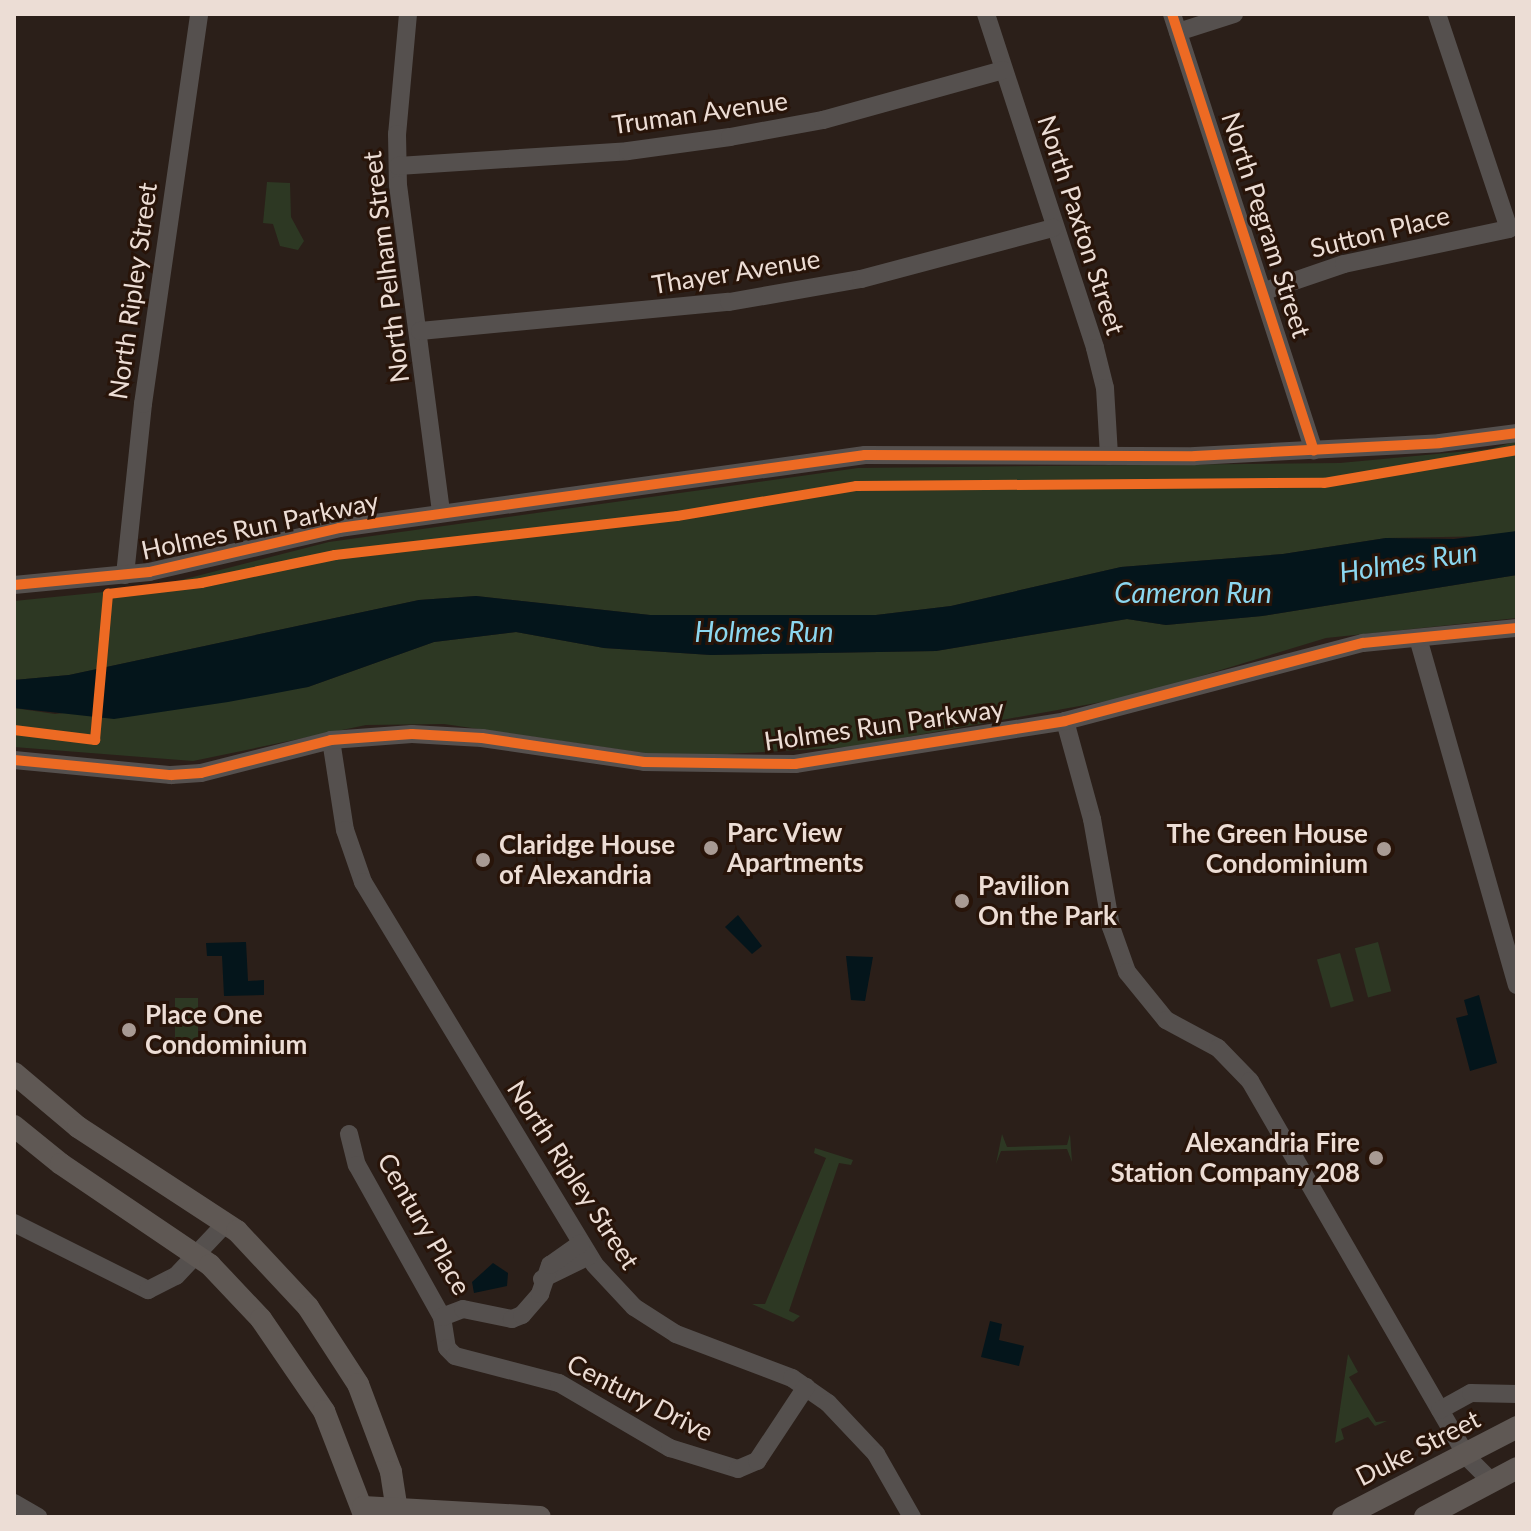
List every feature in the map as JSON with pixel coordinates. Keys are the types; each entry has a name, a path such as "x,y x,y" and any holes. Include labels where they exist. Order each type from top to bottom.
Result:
{"main road":[{"path":"14,1073 78,1127 226,1223 308,1307 358,1384 391,1472 397,1512"},
{"path":"14,1126 61,1164 197,1254 261,1319 303,1377 340,1444 364,1512 540,1517"},
{"name":"Duke Street","path":"1343,1517 1467,1457 1517,1427"},
{"path":"1425,1517 1517,1468"}],"street":[{"name":"North Ripley Street","path":"125,575 143,404 199,14"},
{"name":"North Pelham Street","path":"408,14 398,166 441,513"},
{"name":"North Paxton Street","path":"986,14 1105,388 1109,456"},
{"path":"1175,23 1234,14"},
{"name":"Sutton Place","path":"1265,291 1358,261 1509,229 1437,14"},
{"name":"North Pegram Street","path":"1175,23 1265,291 1314,450"},
{"name":"Truman Avenue","path":"398,166 628,151 730,137 864,110 1003,70"},
{"name":"Thayer Avenue","path":"420,331 665,310 785,293 928,263 1053,228"},
{"name":"Holmes Run Parkway","path":"14,585 125,575 309,533 865,455 1109,456 1314,450 1517,433"},
{"name":"Holmes Run Parkway","path":"14,760 171,775 201,773 331,740 434,734 644,762 745,766 850,758 1134,706 1287,659 1418,638 1517,628"},
{"path":"1418,638 1517,985"},
{"path":"1065,721 1092,819 1111,927 1127,972 1166,1020 1218,1048 1250,1081 1483,1487"},
{"name":"North Ripley Street","path":"331,740 345,830 363,882 585,1250 627,1300 676,1334 806,1387 862,1436 912,1517"},
{"name":"Century Place","path":"349,1134 359,1169 442,1317 463,1309 512,1319 532,1306 542,1279 585,1250"},
{"path":"14,1223 148,1290 163,1287 226,1223"},
{"name":"Century Drive","path":"442,1317 447,1348 455,1356 559,1383 670,1448 723,1467 738,1469 757,1461 806,1387"},
{"name":"Duke Street","path":"1440,1410 1471,1393 1517,1394"},
{"path":"14,1503 38,1517"}],"green space":[{"path":"267,182 290,183 291,217 304,241 298,250 280,246 273,224 263,223"},
{"path":"1517,441 1517,531 1498,536 1386,538 1283,554 1121,567 951,606 876,615 650,615 476,596 419,600 69,675 14,680 14,601 154,587 329,542 858,468 1340,463 1490,449"},
{"path":"1517,575 1517,618 1326,638 1135,696 852,747 672,757 444,724 366,725 193,761 14,747 14,708 55,714 308,687 434,642 516,632 604,648 711,655 936,651 1127,619 1166,625 1262,616"},
{"path":"1378,942 1391,991 1368,997 1355,948"},
{"path":"1340,953 1354,1001 1331,1008 1317,960"},
{"path":"175,998 198,998 198,1050 175,1050"},
{"path":"1002,1134 1007,1147 1067,1145 1070,1134 1072,1162 1067,1149 1001,1151 996,1164"},
{"path":"815,1148 853,1160 851,1165 839,1163 789,1311 800,1316 793,1322 752,1304 765,1304 826,1158 814,1153"},
{"path":"1348,1354 1358,1372 1349,1377 1376,1422 1387,1421 1375,1426 1368,1417 1341,1429 1344,1439 1335,1443"}],"water":[{"name":"Cameron Run","path":"1517,531 1517,575 1262,616 1166,625 1127,619 936,651 711,655 604,648 516,632 434,642 308,687 228,702 114,719 14,708 14,680 69,675 419,600 476,596 650,615 876,615 951,606 1121,567 1283,554 1386,538 1454,539"},
{"path":"738,915 762,946 752,954 725,927"},
{"path":"246,942 248,981 264,980 264,995 224,996 222,956 207,956 206,943"},
{"path":"846,956 873,957 865,1001 851,1000"},
{"path":"1479,995 1497,1063 1470,1071 1456,1018 1468,1015 1464,1000"},
{"path":"493,1263 508,1273 507,1286 474,1293 472,1282"},
{"path":"990,1321 1002,1324 999,1340 1024,1346 1019,1366 981,1357"}],"cycle path":[{"path":"1172,14 1314,450"},
{"path":"14,585 149,572 339,528 865,455 1195,456 1440,443 1517,433"},
{"path":"14,730 95,740 108,594 201,583 335,555 677,516 856,486 1324,483 1517,450"},
{"path":"14,760 171,775 201,773 331,740 412,734 482,738 644,762 795,764 1065,721 1363,643 1517,628"}],"place":[{"name":"Parc View Apartments","path":"711,848"},
{"name":"The Green House Condominium","path":"1384,849"},
{"name":"Claridge House of Alexandria","path":"483,860"},
{"name":"Pavilion On the Park","path":"962,901"},
{"name":"Place One Condominium","path":"129,1030"},
{"name":"Alexandria Fire Station Company 208","path":"1376,1158"}],"water label":[{"name":"Holmes Run","path":"1408,561"},
{"name":"Holmes Run","path":"764,631"}]}
